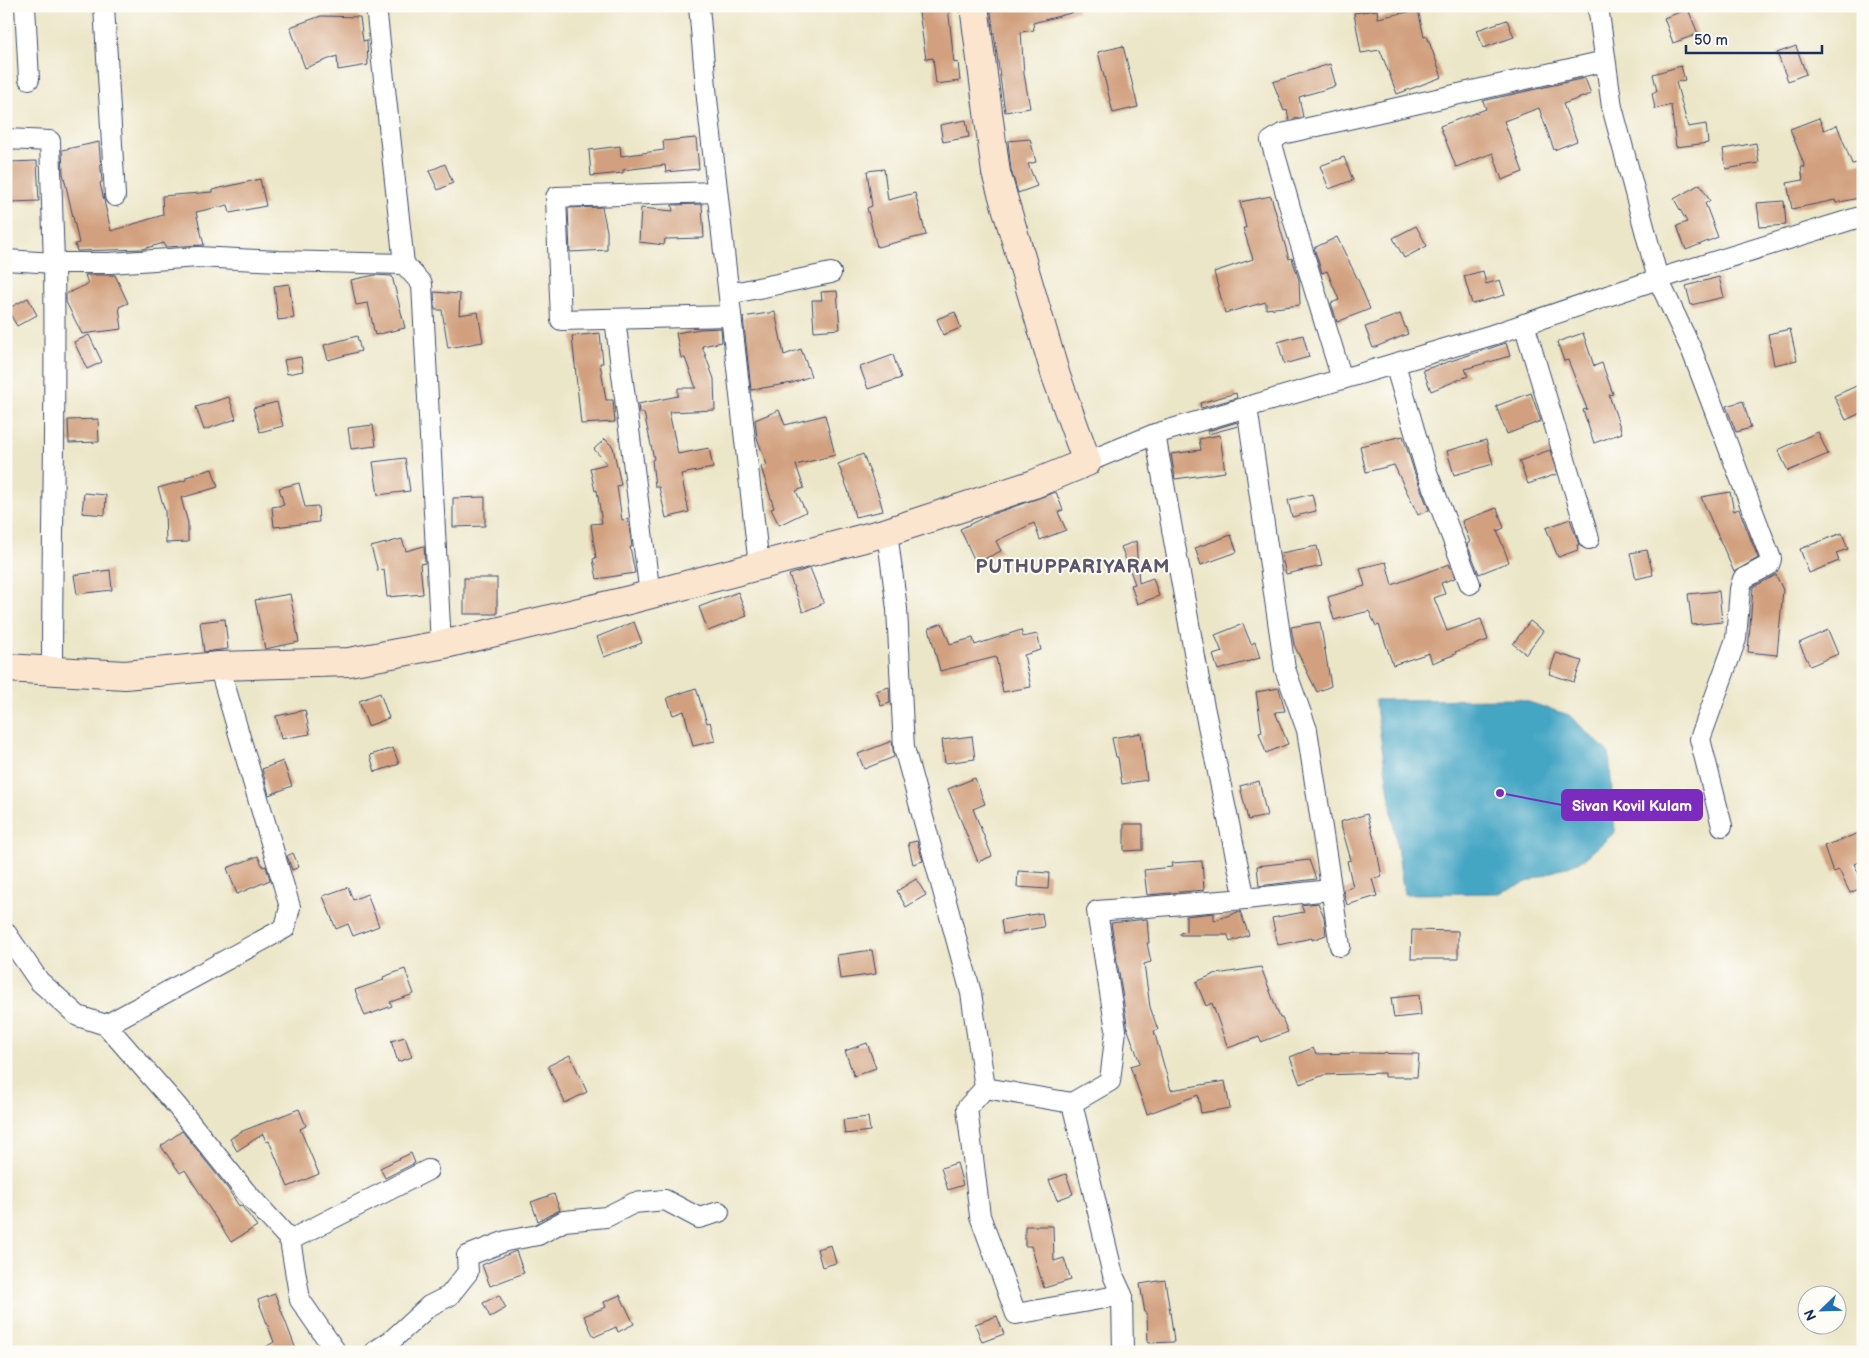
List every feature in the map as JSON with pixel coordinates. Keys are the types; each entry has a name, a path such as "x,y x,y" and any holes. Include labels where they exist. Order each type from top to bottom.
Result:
{"street":[{"path":"25,6 29,78"},
{"path":"104,6 115,196"},
{"path":"376,6 404,264 422,284 441,645"},
{"path":"699,6 717,192 759,566"},
{"path":"974,6 996,173 1056,376 1087,462"},
{"path":"1598,6 1612,107 1658,280 1692,351 1771,559 1769,565 1744,579 1740,589 1736,639 1700,739 1722,826"},
{"path":"1342,379 1271,141 1282,134 1605,61"},
{"path":"6,139 50,142 56,363 53,469 52,671"},
{"path":"717,192 556,197 561,320 731,316"},
{"path":"6,668 125,675 219,666 349,662 441,645 650,595 887,532 1034,484 1155,434 1395,364 1863,216"},
{"path":"6,260 110,263 198,257 404,264"},
{"path":"729,294 831,273"},
{"path":"615,319 650,595"},
{"path":"1524,324 1589,539"},
{"path":"1395,364 1425,467 1470,584"},
{"path":"1248,407 1285,669 1307,730 1340,946"},
{"path":"1155,434 1203,702 1245,899"},
{"path":"887,532 897,609 904,748 971,992 985,1088"},
{"path":"106,1025 286,928 290,907 219,666"},
{"path":"985,1088 1072,1102 1110,1081 1116,1030 1097,911 1330,890"},
{"path":"6,933 39,981 78,1016 106,1025 176,1105 245,1191 290,1240 300,1300 336,1352"},
{"path":"985,1088 967,1108 980,1216 1016,1314 1122,1295"},
{"path":"1072,1102 1113,1275 1122,1295 1123,1352"},
{"path":"290,1240 428,1170"},
{"path":"374,1352 392,1340 429,1306 449,1296 468,1272 467,1256 506,1241 538,1235 564,1222 606,1217 634,1203 665,1200 699,1218 719,1212"}],"water":[{"path":"1519,699 1569,715 1609,753 1615,832 1583,860 1499,893 1404,894 1375,700"}],"building":[{"path":"918,6 948,6 954,63 958,62 960,81 936,84 933,58 926,59"},
{"path":"990,6 1077,6 1078,11 1033,23 1034,30 1021,32 1024,74 1030,108 1005,112"},
{"path":"1688,9 1698,34 1673,43 1664,18"},
{"path":"1377,10 1378,18 1418,10 1424,37 1427,36 1442,77 1397,94 1380,50 1361,53 1354,13"},
{"path":"321,16 360,17 363,41 367,40 368,65 338,70 337,56 305,68 290,27"},
{"path":"1507,20 1514,37 1483,48 1477,30"},
{"path":"1123,46 1138,107 1113,113 1098,52"},
{"path":"1796,46 1806,74 1788,81 1777,53"},
{"path":"1330,64 1336,86 1299,97 1303,117 1289,120 1287,110 1284,111 1273,82"},
{"path":"1681,66 1685,80 1676,82 1688,127 1706,124 1708,143 1676,147 1671,105 1655,109 1652,93 1657,91 1653,74"},
{"path":"1585,78 1591,94 1563,104 1577,141 1554,150 1539,108 1504,121 1523,172 1502,180 1493,153 1456,167 1440,126 1486,109 1483,101"},
{"path":"1819,118 1824,130 1837,125 1852,164 1863,162 1863,197 1836,203 1835,200 1792,209 1787,183 1803,180 1801,167 1805,167 1790,129"},
{"path":"966,120 969,137 943,142 940,125"},
{"path":"696,138 699,169 666,172 665,165 623,170 623,173 591,176 589,150 620,146 621,156 664,150 663,141"},
{"path":"1030,139 1036,162 1028,164 1037,186 1018,193 1011,170 1008,141"},
{"path":"99,142 102,182 100,183 111,231 163,215 162,196 212,192 212,190 260,179 266,206 230,213 228,205 196,212 204,245 165,247 164,243 143,249 77,251 75,244 79,243 63,173 62,150"},
{"path":"1756,143 1759,163 1726,169 1723,149"},
{"path":"1344,157 1353,180 1329,189 1320,166"},
{"path":"37,161 39,201 12,202 10,162"},
{"path":"445,164 453,183 438,190 429,171"},
{"path":"884,169 888,200 915,193 926,235 877,247 867,208 872,206 867,171"},
{"path":"1700,184 1710,201 1705,203 1718,237 1686,250 1677,226 1687,222 1674,199"},
{"path":"1271,196 1289,259 1292,258 1299,280 1300,305 1266,309 1266,302 1225,313 1214,272 1253,259 1243,228 1246,228 1240,202"},
{"path":"1784,201 1786,225 1760,227 1757,203"},
{"path":"702,204 704,238 665,239 664,245 639,242 641,208 673,211 672,205"},
{"path":"602,207 607,231 607,250 570,252 568,208"},
{"path":"1416,226 1427,246 1404,258 1393,238"},
{"path":"1337,237 1370,309 1337,322 1331,303 1339,300 1327,271 1322,273 1314,248"},
{"path":"1483,271 1486,284 1500,280 1505,295 1472,304 1464,276"},
{"path":"85,275 115,275 128,303 119,307 122,329 82,334 66,302 66,294 88,284"},
{"path":"375,275 392,276 405,328 375,335 368,303 356,305 351,280"},
{"path":"1719,277 1724,297 1691,305 1686,286"},
{"path":"289,284 294,318 278,320 274,286"},
{"path":"837,291 840,329 814,331 812,300 822,300 821,292"},
{"path":"434,292 460,294 459,315 478,312 483,342 448,348 442,310 435,310"},
{"path":"28,298 37,315 17,326 7,309"},
{"path":"775,312 784,355 801,349 811,376 792,383 751,390 743,317"},
{"path":"955,312 961,328 943,335 937,319"},
{"path":"1400,314 1408,334 1373,348 1365,327"},
{"path":"721,328 722,342 702,346 714,379 715,410 669,412 678,454 709,448 713,468 681,474 689,512 666,518 659,487 655,487 652,460 654,459 644,413 639,413 638,404 678,396 678,388 696,388 685,358 681,358 676,333"},
{"path":"1790,329 1797,360 1774,365 1768,334"},
{"path":"600,333 603,363 600,363 606,400 613,400 615,422 581,424 572,336"},
{"path":"1583,333 1594,366 1602,363 1613,394 1609,395 1622,433 1594,443 1583,410 1587,409 1568,360 1564,361 1557,342"},
{"path":"89,335 102,362 87,369 74,342"},
{"path":"1303,335 1309,357 1284,364 1278,342"},
{"path":"357,336 361,351 328,360 324,345"},
{"path":"1506,343 1510,356 1465,369 1468,376 1431,391 1423,370"},
{"path":"893,355 901,378 868,389 860,367"},
{"path":"301,357 303,371 287,374 284,360"},
{"path":"1863,383 1863,412 1846,420 1834,396"},
{"path":"1236,393 1237,398 1201,408 1200,403"},
{"path":"1531,393 1541,421 1507,434 1496,406"},
{"path":"229,397 236,419 204,430 196,407"},
{"path":"1743,401 1751,428 1736,432 1726,406"},
{"path":"277,402 283,426 260,432 253,408"},
{"path":"779,410 785,425 825,415 835,455 796,465 804,488 796,491 806,512 779,525 771,509 774,508 761,467 767,465 757,438 755,420"},
{"path":"98,419 99,442 69,443 68,420"},
{"path":"1237,422 1238,426 1208,434 1208,431"},
{"path":"373,425 376,446 351,449 348,428"},
{"path":"1818,432 1828,454 1788,471 1778,450"},
{"path":"1220,435 1225,472 1175,479 1171,454 1201,450 1199,439"},
{"path":"1403,436 1429,510 1418,515 1394,465 1366,472 1360,446"},
{"path":"605,439 613,447 621,485 617,486 622,520 628,519 632,547 630,547 635,573 597,579 593,559 596,558 591,524 602,523 597,490 595,491 590,468 607,464 594,449"},
{"path":"1486,440 1493,464 1454,475 1447,451"},
{"path":"1550,450 1557,474 1528,484 1519,461"},
{"path":"863,454 883,511 855,517 848,490 838,464"},
{"path":"405,458 410,491 378,495 373,462"},
{"path":"212,469 218,487 181,498 188,523 188,542 166,543 165,511 158,488 186,480 186,477"},
{"path":"299,483 305,507 318,506 319,522 274,527 272,507 284,505 279,488"},
{"path":"1056,492 1063,510 1058,512 1066,530 1040,540 1034,523 996,541 1001,551 976,563 960,529 987,516"},
{"path":"1730,492 1734,511 1739,509 1758,558 1734,572 1701,497"},
{"path":"84,493 106,495 105,515 82,513"},
{"path":"1312,494 1316,511 1292,517 1288,500"},
{"path":"485,497 485,526 453,527 453,498"},
{"path":"1497,508 1504,528 1497,531 1509,562 1479,574 1467,544 1470,542 1462,521"},
{"path":"1570,519 1579,545 1577,545 1578,550 1558,557 1546,528"},
{"path":"1842,533 1848,549 1836,553 1839,561 1809,573 1800,549"},
{"path":"1231,535 1237,552 1201,565 1195,548"},
{"path":"402,539 406,551 424,546 425,563 420,564 423,594 387,597 384,569 378,571 371,547"},
{"path":"1136,541 1139,583 1153,578 1159,596 1137,604 1131,585 1135,584 1121,547"},
{"path":"1317,546 1322,566 1286,574 1281,553"},
{"path":"1647,550 1653,575 1636,579 1630,553"},
{"path":"1386,562 1392,585 1449,564 1455,578 1441,583 1445,594 1434,598 1447,631 1481,619 1488,640 1432,663 1429,653 1393,665 1379,625 1376,626 1369,611 1334,620 1328,597 1365,586 1360,568"},
{"path":"810,568 824,603 803,612 789,575"},
{"path":"110,570 112,590 77,594 74,575"},
{"path":"1776,575 1783,590 1777,655 1748,652 1753,587"},
{"path":"464,578 497,578 497,614 464,614"},
{"path":"1719,591 1722,622 1692,625 1688,594"},
{"path":"738,592 747,616 708,631 699,607"},
{"path":"290,594 299,642 265,649 255,600"},
{"path":"225,619 228,649 204,652 200,622"},
{"path":"1530,621 1543,631 1526,654 1513,644"},
{"path":"634,622 642,643 604,657 597,637"},
{"path":"1320,622 1331,686 1317,692 1294,645 1291,627"},
{"path":"942,623 950,644 973,638 975,645 1021,630 1023,637 1037,634 1041,650 1024,655 1031,687 1003,692 996,657 940,671 929,628"},
{"path":"1243,624 1251,644 1255,642 1260,658 1218,670 1213,655 1222,652 1215,635"},
{"path":"1828,630 1838,654 1810,666 1799,643"},
{"path":"1556,653 1582,661 1574,682 1549,674"},
{"path":"889,687 890,703 881,706 876,691"},
{"path":"696,688 707,723 710,722 715,741 693,746 684,711 673,715 667,698"},
{"path":"1279,688 1285,711 1275,712 1288,744 1266,753 1259,733 1262,732 1256,692"},
{"path":"380,693 389,718 368,726 359,701"},
{"path":"305,710 310,734 281,739 276,716"},
{"path":"1141,733 1147,780 1122,784 1118,757 1116,757 1112,738"},
{"path":"972,736 975,759 945,763 942,740"},
{"path":"892,741 894,757 864,769 858,754"},
{"path":"393,748 399,764 375,772 370,755"},
{"path":"283,761 292,786 269,795 262,769"},
{"path":"975,778 985,804 973,809 992,856 978,862 948,789"},
{"path":"1259,781 1267,816 1248,820 1240,786"},
{"path":"1367,814 1382,877 1372,879 1377,896 1347,905 1343,890 1353,887 1347,861 1351,860 1340,822"},
{"path":"1124,824 1143,824 1143,850 1124,851"},
{"path":"1859,833 1863,842 1863,861 1854,864 1863,882 1863,887 1850,893 1839,870 1833,872 1824,846"},
{"path":"917,841 923,861 913,864 908,843"},
{"path":"293,853 299,867 292,870 287,856"},
{"path":"258,856 263,867 266,866 270,880 237,894 227,868"},
{"path":"1309,860 1316,879 1259,886 1257,866"},
{"path":"1202,861 1204,890 1147,895 1144,870 1172,867 1171,863"},
{"path":"1018,871 1049,873 1048,889 1017,887"},
{"path":"916,879 926,895 906,907 897,891"},
{"path":"348,887 353,900 367,894 379,926 353,936 348,924 336,929 323,896"},
{"path":"1318,903 1324,917 1326,935 1312,940 1312,938 1278,945 1272,918 1304,912 1301,905"},
{"path":"1240,911 1249,935 1230,942 1228,935 1180,935 1180,933 1186,931 1186,916 1214,913 1214,921"},
{"path":"1042,913 1044,927 1003,934 1001,920"},
{"path":"1147,919 1149,943 1147,943 1151,962 1144,964 1150,1007 1158,1030 1154,1031 1171,1090 1225,1081 1230,1108 1201,1113 1198,1095 1147,1114 1130,1066 1140,1063 1128,1030 1111,923"},
{"path":"1412,930 1458,931 1458,959 1411,959"},
{"path":"872,950 876,974 840,979 837,955"},
{"path":"1261,967 1280,1018 1282,1018 1288,1032 1261,1042 1259,1037 1228,1048 1212,1003 1206,1006 1196,982 1217,973"},
{"path":"405,969 414,994 390,1002 392,1006 365,1016 355,990 384,980 383,977"},
{"path":"1419,995 1421,1015 1394,1018 1391,998"},
{"path":"405,1037 412,1057 398,1062 391,1041"},
{"path":"867,1043 876,1068 854,1076 845,1051"},
{"path":"1313,1048 1316,1054 1419,1054 1417,1077 1384,1077 1384,1073 1324,1075 1300,1084 1290,1057"},
{"path":"570,1055 587,1092 565,1103 548,1066"},
{"path":"299,1109 306,1126 300,1129 319,1174 288,1187 269,1141 266,1142 263,1134 237,1151 230,1139 240,1132"},
{"path":"868,1117 870,1131 845,1134 843,1120"},
{"path":"182,1131 228,1189 239,1206 241,1205 257,1226 231,1242 185,1170 180,1173 161,1146"},
{"path":"411,1153 415,1163 385,1178 380,1168"},
{"path":"957,1163 963,1185 948,1190 941,1168"},
{"path":"1066,1174 1073,1194 1057,1200 1049,1180"},
{"path":"554,1194 560,1210 538,1221 531,1202"},
{"path":"1025,1226 1053,1226 1054,1261 1064,1258 1071,1280 1044,1288 1031,1246 1025,1246"},
{"path":"831,1245 836,1263 822,1267 817,1249"},
{"path":"516,1251 524,1273 490,1286 482,1265"},
{"path":"1165,1280 1174,1342 1148,1343 1147,1313 1145,1313 1140,1284"},
{"path":"275,1294 297,1352 257,1352 274,1342 258,1300"},
{"path":"499,1295 506,1308 490,1317 483,1303"},
{"path":"620,1295 634,1324 618,1332 616,1327 594,1337 584,1316 606,1307 604,1302"},
{"path":"997,1316 1004,1334 982,1342 975,1324"}],"place":[{"name":"Sivan Kovil Kulam","path":"1500,793"}],"district":[{"name":"PUTHUPPARIYARAM","path":"1073,566"}]}
